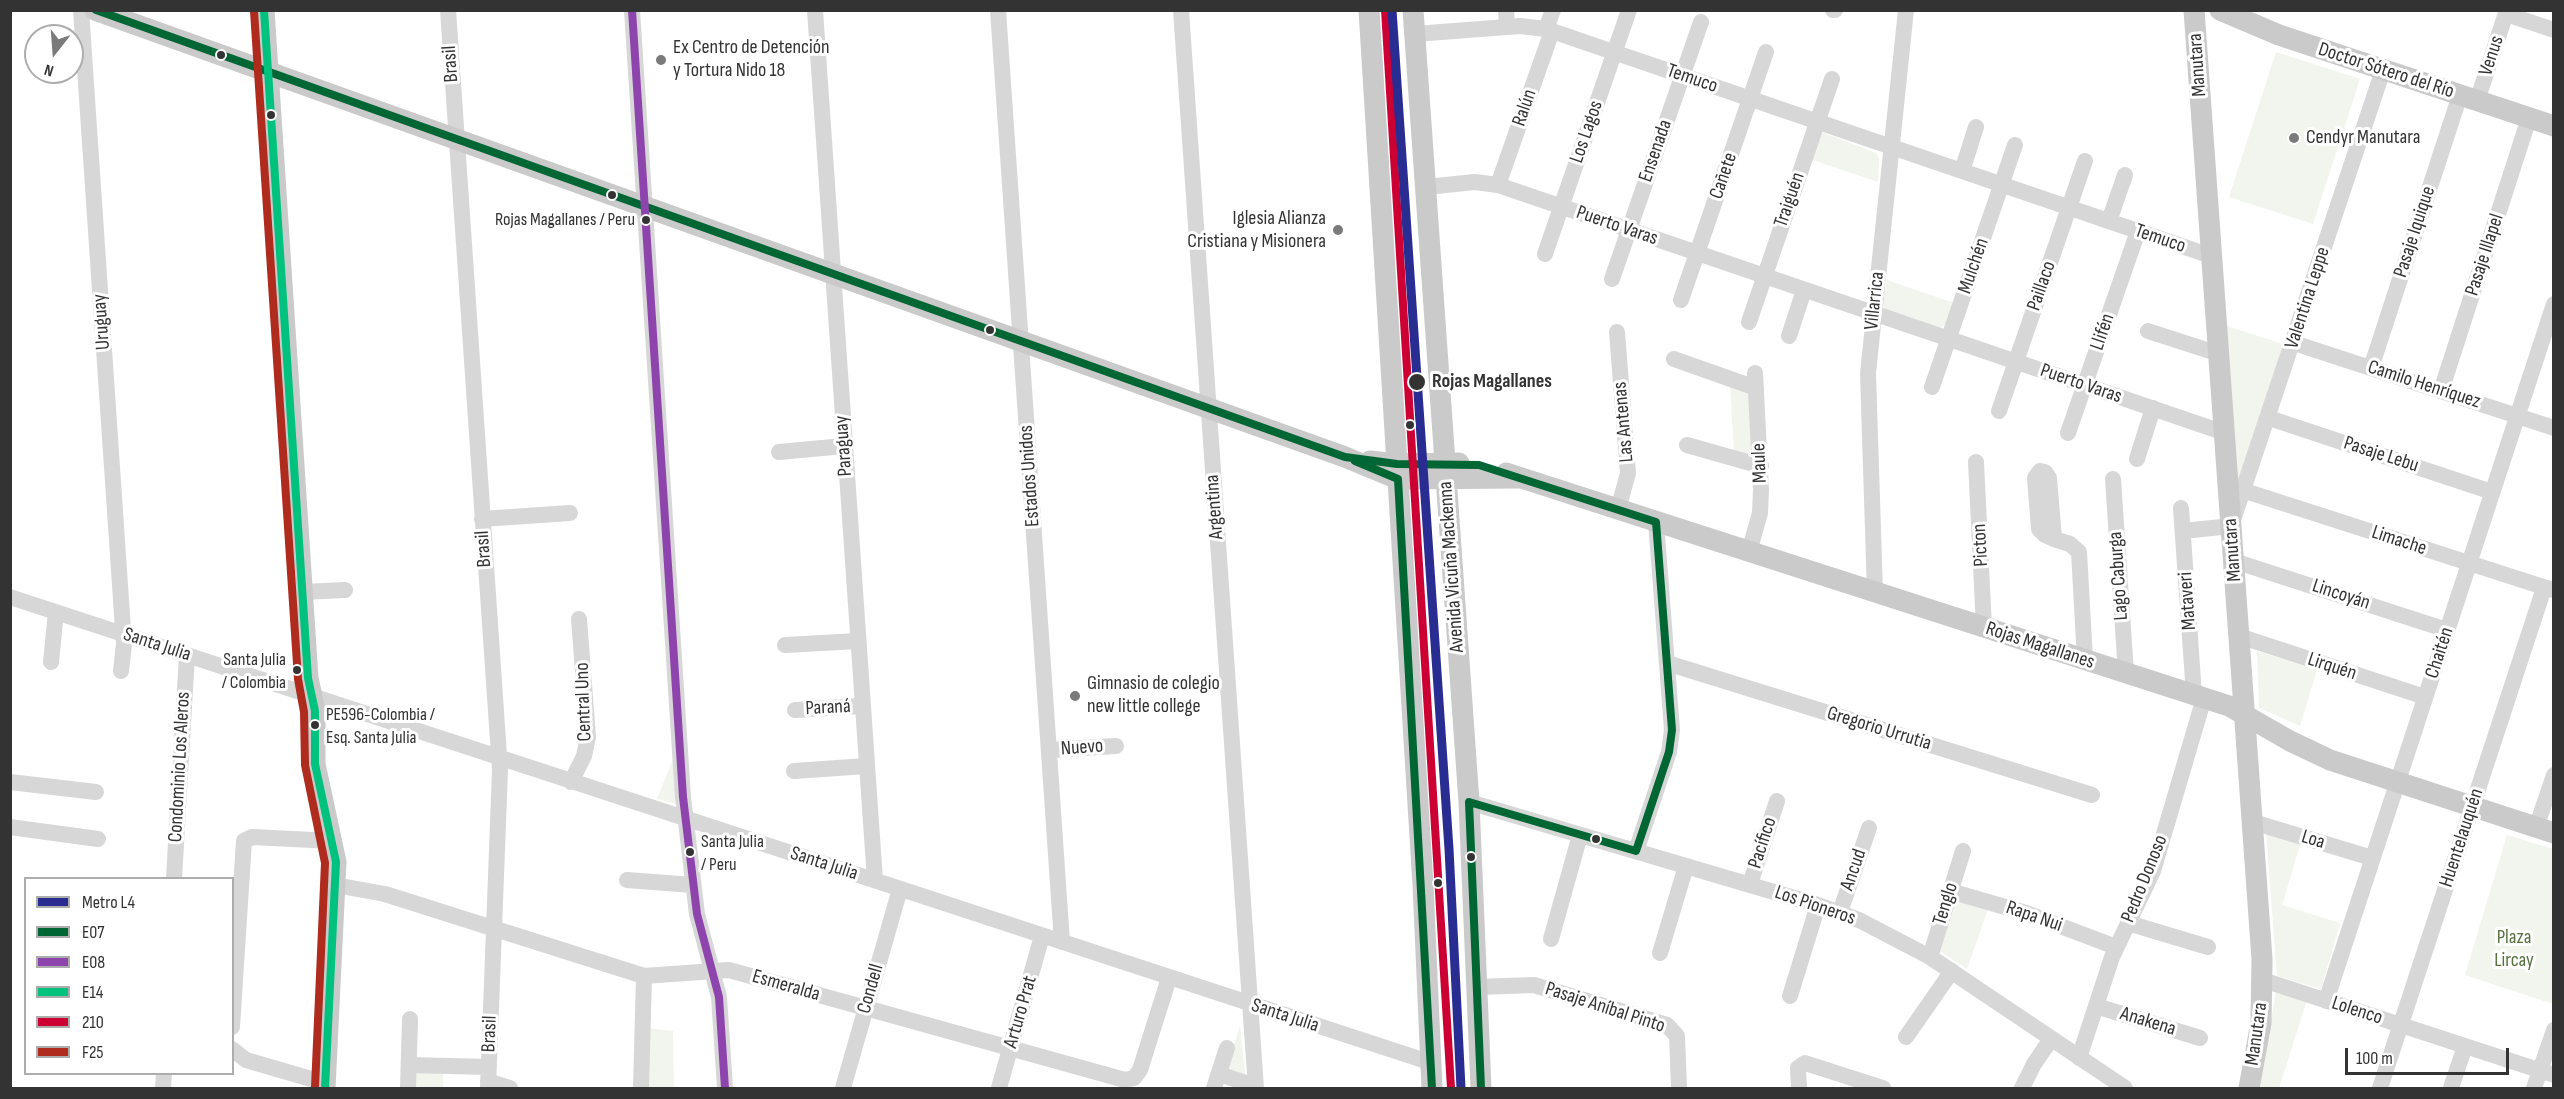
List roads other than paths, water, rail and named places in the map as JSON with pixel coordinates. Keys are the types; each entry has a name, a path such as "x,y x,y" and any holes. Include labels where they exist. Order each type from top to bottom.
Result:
{"main road":[{"name":"Rojas Magallanes","path":"95,10 1345,457 1397,471 1445,470 1518,478 2199,697 2245,714 2308,751 2397,783 2545,830"},
{"path":"264,10 309,682 313,698 316,779 333,841 335,885 325,1086"},
{"path":"1369,10 1432,1089"},
{"name":"Avenida Vicuña Mackenna","path":"1413,10 1468,802 1484,1088"},
{"name":"Manutara","path":"2194,10 2263,980 2261,1023 2249,1089"},
{"name":"Doctor Sótero del Río","path":"2220,10 2279,35 2553,126"}],"street":[{"name":"Uruguay","path":"81,10 123,634 121,671"},
{"name":"Brasil","path":"448,10 501,777 488,1079"},
{"path":"632,10 686,820 699,921 719,997 725,1089"},
{"name":"Paraguay","path":"814,10 875,880"},
{"name":"Estados Unidos","path":"998,10 1062,942"},
{"name":"Argentina","path":"1181,10 1248,1004 1256,1087"},
{"name":"Ralún","path":"1498,186 1549,30 1553,10"},
{"name":"Los Lagos","path":"1545,254 1629,10"},
{"name":"Villarrica","path":"1875,593 1867,393 1873,313 1893,147 1906,10"},
{"path":"2506,12 2553,30"},
{"name":"Venus","path":"2469,98 2506,12"},
{"name":"Temuco","path":"1415,34 1507,18 1549,30 2211,256"},
{"name":"Ensenada","path":"1612,279 1701,22"},
{"name":"Cañete","path":"1681,300 1766,52"},
{"name":"Valentina Leppe","path":"2231,526 2245,491 2383,70"},
{"name":"Traiguén","path":"1749,322 1832,79"},
{"name":"Pasaje Iquique","path":"2371,368 2469,98"},
{"name":"Pasaje Illapel","path":"2441,391 2529,118"},
{"path":"1962,171 1976,127"},
{"name":"Mulchén","path":"1932,387 2015,145"},
{"name":"Paillaco","path":"2000,411 2085,161"},
{"name":"Temuco","path":"2109,221 2125,175"},
{"name":"Puerto Varas","path":"1426,187 1475,182 1498,186 2225,433"},
{"name":"Llifén","path":"2068,432 2138,231"},
{"path":"1789,336 1804,290"},
{"name":"Chaitén","path":"2326,1001 2553,304"},
{"path":"2148,331 2219,354"},
{"name":"Las Antenas","path":"1617,332 1628,473 1618,510"},
{"name":"Camilo Henríquez","path":"2294,343 2553,428"},
{"name":"Maule","path":"1674,359 1755,380 1761,466 1760,513 1749,552"},
{"path":"2137,459 2153,408"},
{"name":"Pasaje Lebu","path":"2269,418 2492,492"},
{"path":"1687,445 1761,466"},
{"path":"778,452 844,446"},
{"name":"Picton","path":"1976,462 1984,628"},
{"name":"Lago Caburga","path":"2113,479 2126,673"},
{"name":"Limache","path":"2245,491 2549,589"},
{"name":"Mataveri","path":"2181,508 2199,697"},
{"path":"482,519 570,513"},
{"path":"1636,851 1672,740 1656,522"},
{"path":"2183,531 2231,526"},
{"path":"2054,539 2074,546 2079,552 2085,660"},
{"name":"Lincoyán","path":"2234,561 2447,630"},
{"name":"Huentelauquén","path":"2380,1089 2472,807 2549,589"},
{"path":"303,592 345,590"},
{"name":"Santa Julia","path":"10,597 1432,1064"},
{"path":"51,662 56,612"},
{"name":"Central Uno","path":"571,782 584,756 588,737 579,619"},
{"name":"Lirquén","path":"2240,636 2425,697"},
{"path":"785,645 858,641"},
{"name":"Condominio Los Aleros","path":"174,877 187,655"},
{"name":"Gregorio Urrutia","path":"1667,663 2092,795"},
{"name":"Pedro Donoso","path":"2079,1058 2116,947 2152,871 2199,697"},
{"name":"Paraná","path":"795,710 862,706"},
{"name":"Nuevo","path":"1049,750 1116,746"},
{"path":"794,771 866,766"},
{"path":"2545,830 2553,775"},
{"path":"10,782 96,792"},
{"name":"Pacífico","path":"1749,885 1777,801"},
{"name":"Los Pioneros","path":"1468,802 1840,912 1930,957 2125,1089"},
{"name":"Loa","path":"2253,822 2373,858"},
{"path":"10,827 98,839"},
{"name":"Ancud","path":"1840,912 1869,828"},
{"path":"1551,939 1580,834"},
{"path":"234,996 244,841 252,837 333,841"},
{"name":"Tenglo","path":"1930,957 1962,852"},
{"path":"1660,953 1686,866"},
{"path":"627,880 693,885"},
{"name":"Esmeralda","path":"335,885 385,894 644,976 729,970 1129,1080 1140,1070 1169,978"},
{"name":"Condell","path":"843,1089 900,889"},
{"name":"Rapa Nui","path":"1950,891 2026,914 2116,947"},
{"path":"1790,996 1818,905"},
{"path":"2128,922 2208,947"},
{"name":"Arturo Prat","path":"999,1089 1042,936"},
{"path":"1906,1037 1952,971"},
{"path":"641,1089 644,976"},
{"name":"Lolenco","path":"2263,980 2547,1073"},
{"name":"Pasaje Aníbal Pinto","path":"1477,987 1534,985 1667,1024 1677,1036 1679,1089"},
{"name":"Anakena","path":"2096,1006 2200,1038"},
{"path":"408,1089 410,1019"},
{"path":"2534,1089 2547,1073 2553,1030"},
{"path":"2022,1089 2034,1064 2051,1039"},
{"path":"2451,1089 2465,1046"},
{"path":"1227,1048 1216,1081 1256,1087"},
{"path":"234,1052 246,1060 325,1086"},
{"path":"1799,1089 1800,1064 1807,1064 1883,1089"},
{"path":"409,1065 488,1079 510,1089"}],"metro line":[{"name":"L4","path":"1392,10 1449,849 1461,1088"}],"place":[{"name":"Ex Centro de Detención y Tortura Nido 18","path":"661,60"},
{"name":"Cendyr Manutara","path":"2294,138"},
{"name":"Rojas Magallanes / Peru","path":"646,220"},
{"name":"Iglesia Alianza Cristiana y Misionera","path":"1338,230"},
{"name":"Rojas Magallanes","path":"1417,382"},
{"name":"Santa Julia / Colombia","path":"297,670"},
{"name":"Gimnasio de colegio new little college","path":"1075,696"},
{"name":"PE596-Colombia / Esq. Santa Julia","path":"315,725"},
{"name":"Santa Julia / Peru","path":"690,852"}],"park label":[{"name":"Plaza Lircay","path":"2514,950"}]}
